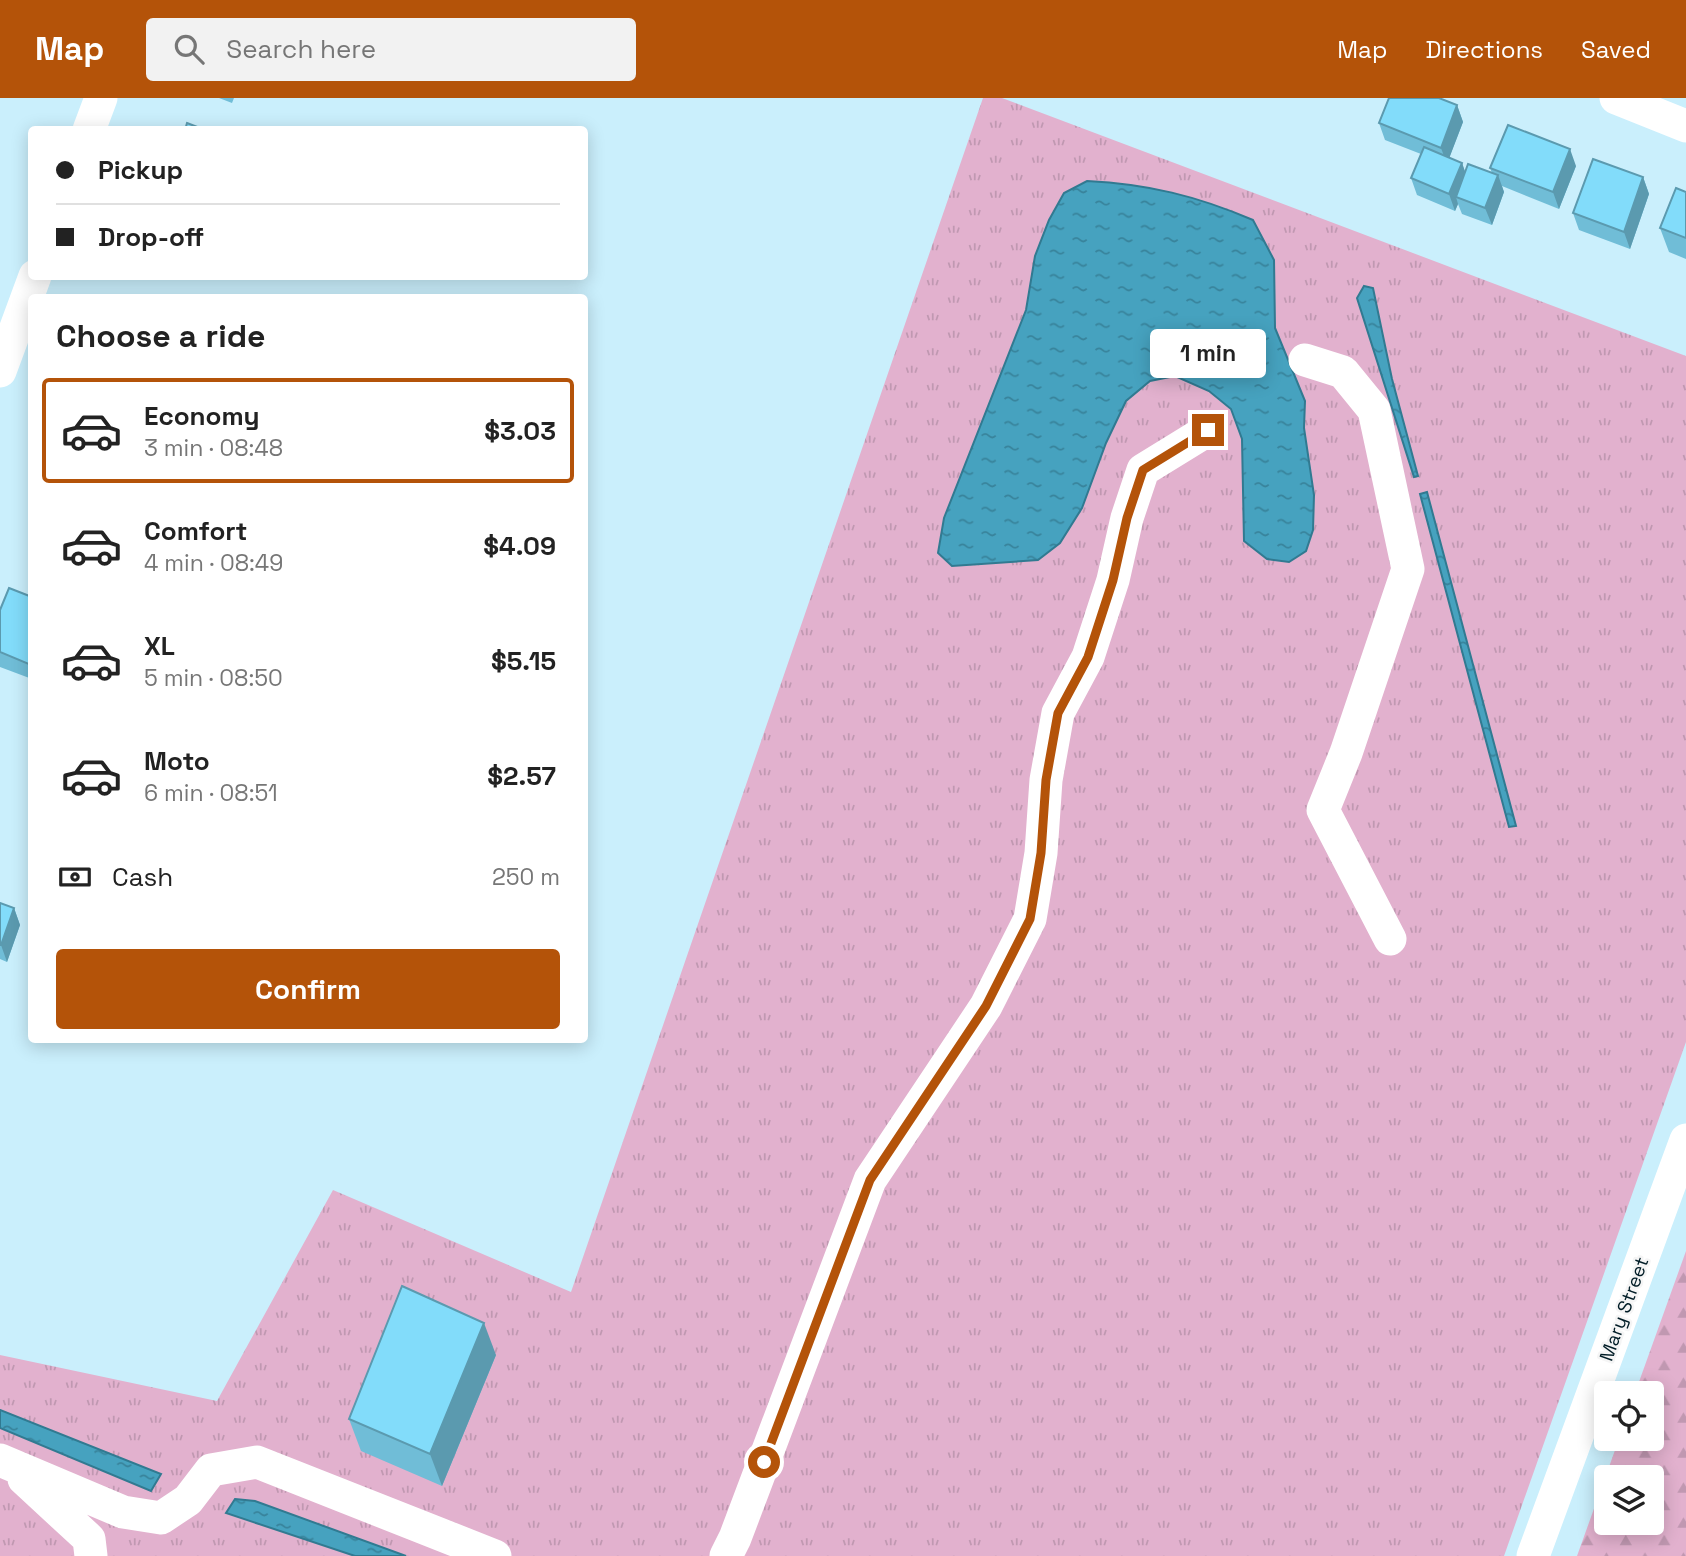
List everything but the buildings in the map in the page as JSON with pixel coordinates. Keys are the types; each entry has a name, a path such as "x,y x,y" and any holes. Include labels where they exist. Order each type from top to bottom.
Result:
{"street":[{"path":"90,126 101,98"},
{"path":"1616,98 1686,126"},
{"path":"0,371 28,295"},
{"path":"1305,360 1343,372 1374,410 1408,569 1346,753 1323,810 1390,939"},
{"path":"726,1556 870,1180 986,1006 1030,919 1041,853 1046,780 1058,713 1088,657 1113,580 1127,518 1143,470 1208,430"},
{"name":"Mary Street","path":"1533,1556 1686,1140"},
{"path":"2,1461 78,1526 89,1539 91,1556"},
{"path":"2,1461 123,1512 161,1518 188,1500 211,1470 257,1462 495,1556"}],"green space":[{"path":"983,98 1002,98 1686,356 1686,1042 1504,1556 0,1556 0,1355 217,1401 333,1190 571,1292"},
{"path":"1686,1251 1686,1556 1577,1556 1594,1509 1594,1535 1664,1535 1664,1465 1610,1465 1615,1451 1664,1451 1664,1381 1639,1381"}],"water":[{"path":"1087,181 1131,185 1172,193 1212,204 1253,220 1274,260 1275,328 1305,401 1304,428 1314,495 1313,530 1306,551 1289,562 1267,559 1244,541 1242,439 1231,409 1209,391 1175,376 1150,381 1126,401 1106,443 1082,508 1060,543 1038,560 952,566 938,553 944,518 1026,310 1035,256 1049,220 1064,193"},
{"path":"1364,286 1373,288 1392,379 1418,476 1414,477 1357,298"},
{"path":"1427,492 1516,826 1509,827 1420,494"},
{"path":"0,1410 161,1474 151,1491 0,1428"},
{"path":"235,1499 255,1501 406,1556 355,1556 226,1513"}],"route":[{"path":"764,1462 870,1180 986,1006 1030,919 1041,853 1046,780 1058,713 1088,657 1113,580 1127,518 1143,470 1208,430"}]}
